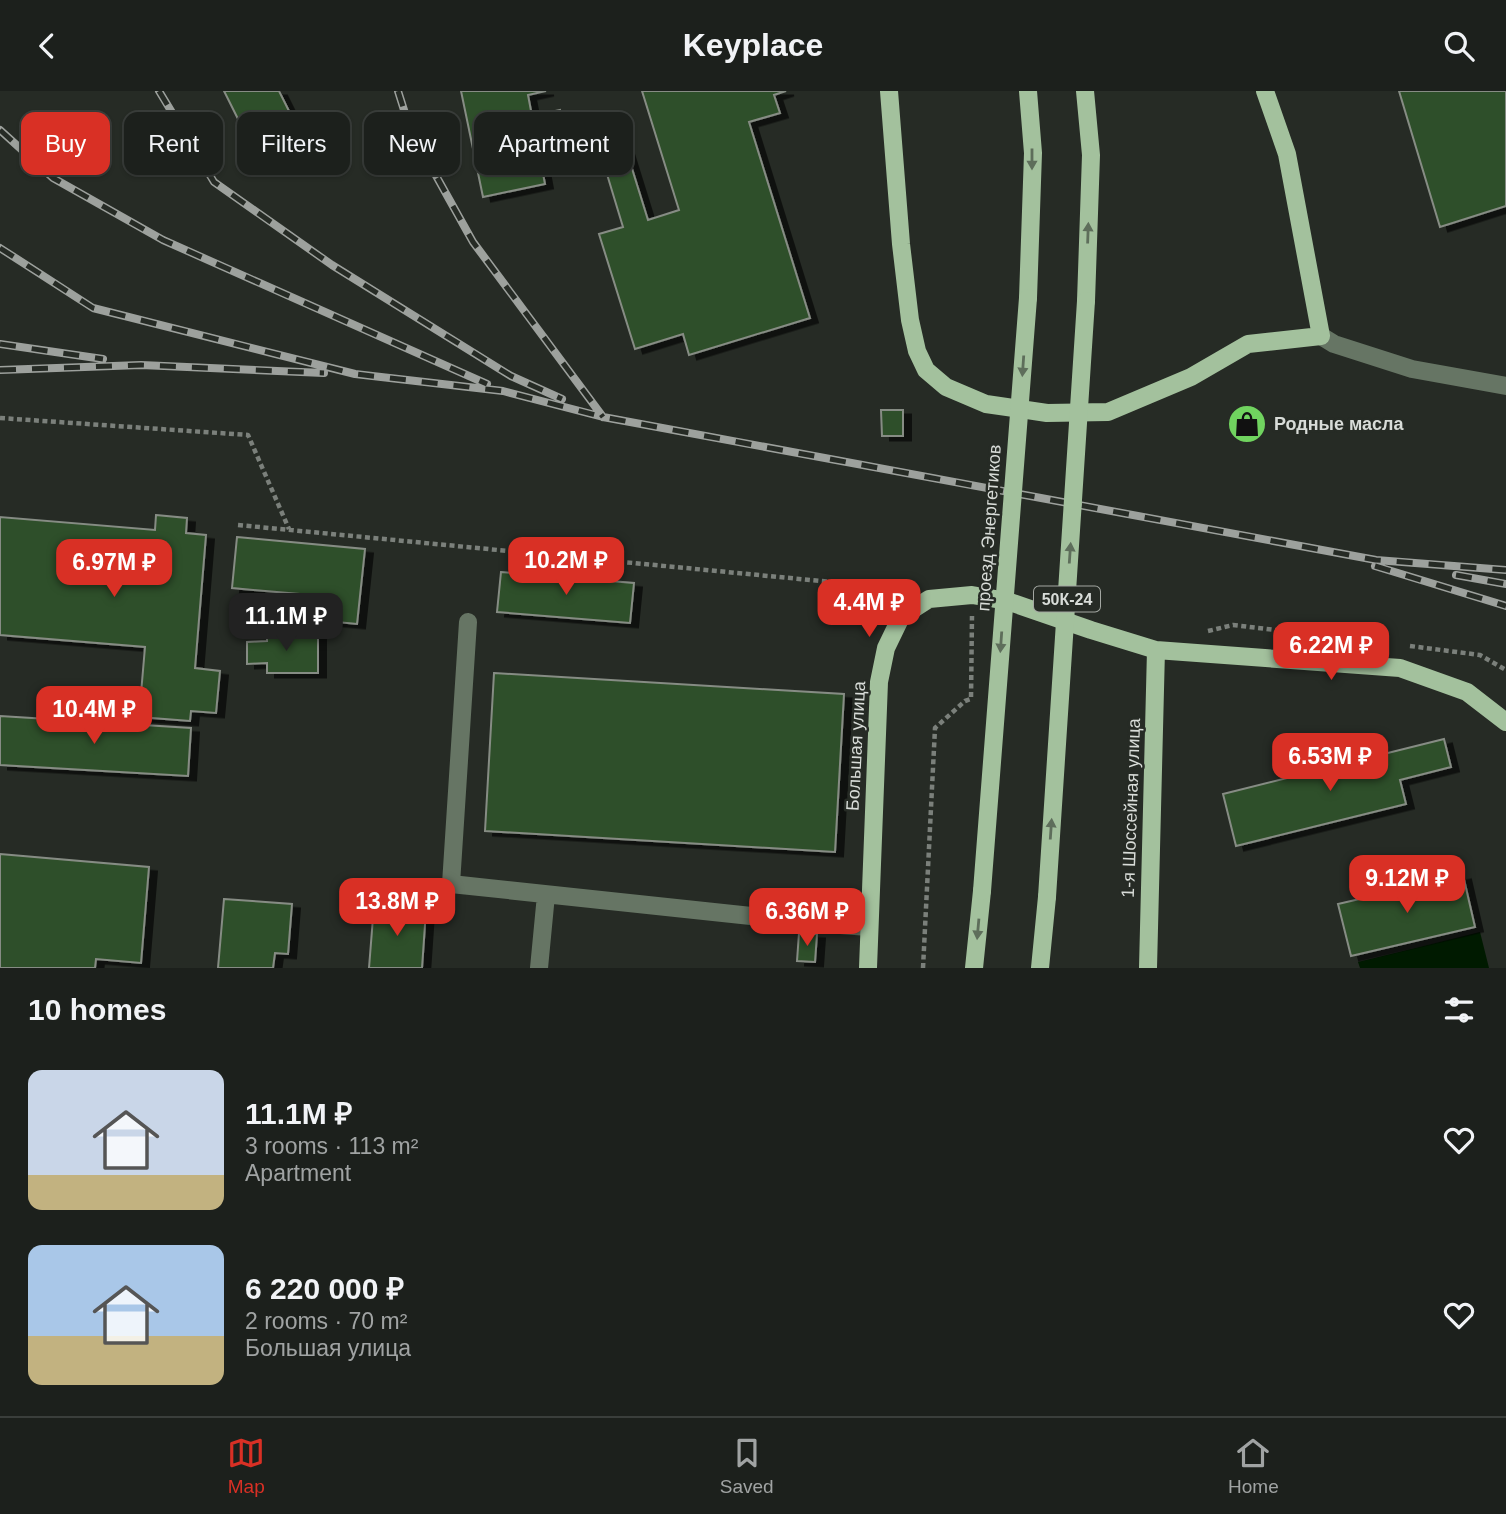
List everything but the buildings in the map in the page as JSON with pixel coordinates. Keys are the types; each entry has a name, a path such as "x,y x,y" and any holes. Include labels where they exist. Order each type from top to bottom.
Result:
{"main road":[{"path":"889,91 910,320 917,351 926,370 946,387 986,404 1047,413 1108,412 1191,377 1248,344 1321,336 1287,155 1265,91"},
{"name":"проезд Энергетиков","path":"974,968 1028,298 1032,153 1028,91"},
{"name":"50К-24","path":"1040,968 1086,302 1091,155 1086,91"},
{"name":"Большая улица","path":"868,968 879,682 886,648 901,617 929,599 972,595 1007,601 1156,650 1400,668 1467,692 1506,722"},
{"name":"1-я Шоссейная улица","path":"1148,968 1156,650"}],"street":[{"path":"1321,336 1334,344 1412,369 1506,386"},
{"path":"468,622 452,884 869,927"},
{"path":"540,968 547,895"}],"path":[{"path":"0,418 248,435 289,530"},
{"path":"238,525 909,589"},
{"path":"923,968 934,728 965,701 971,699 972,595"}],"shaded area":[{"path":"1480,932 1489,968 1360,968 1358,962"}],"railway":[{"path":"159,91 214,182 332,265 511,376 562,399"},
{"path":"398,91 410,129 473,242 603,417"},
{"path":"0,130 53,178 163,240 487,384"},
{"path":"0,248 93,308 355,374 503,391 603,417 1376,560 1506,570"},
{"path":"0,344 103,359"},
{"path":"0,370 141,365 324,373"},
{"path":"1375,566 1506,606"},
{"path":"1456,575 1506,584"}],"place":[{"name":"Родные масла","path":"1247,424"}]}
